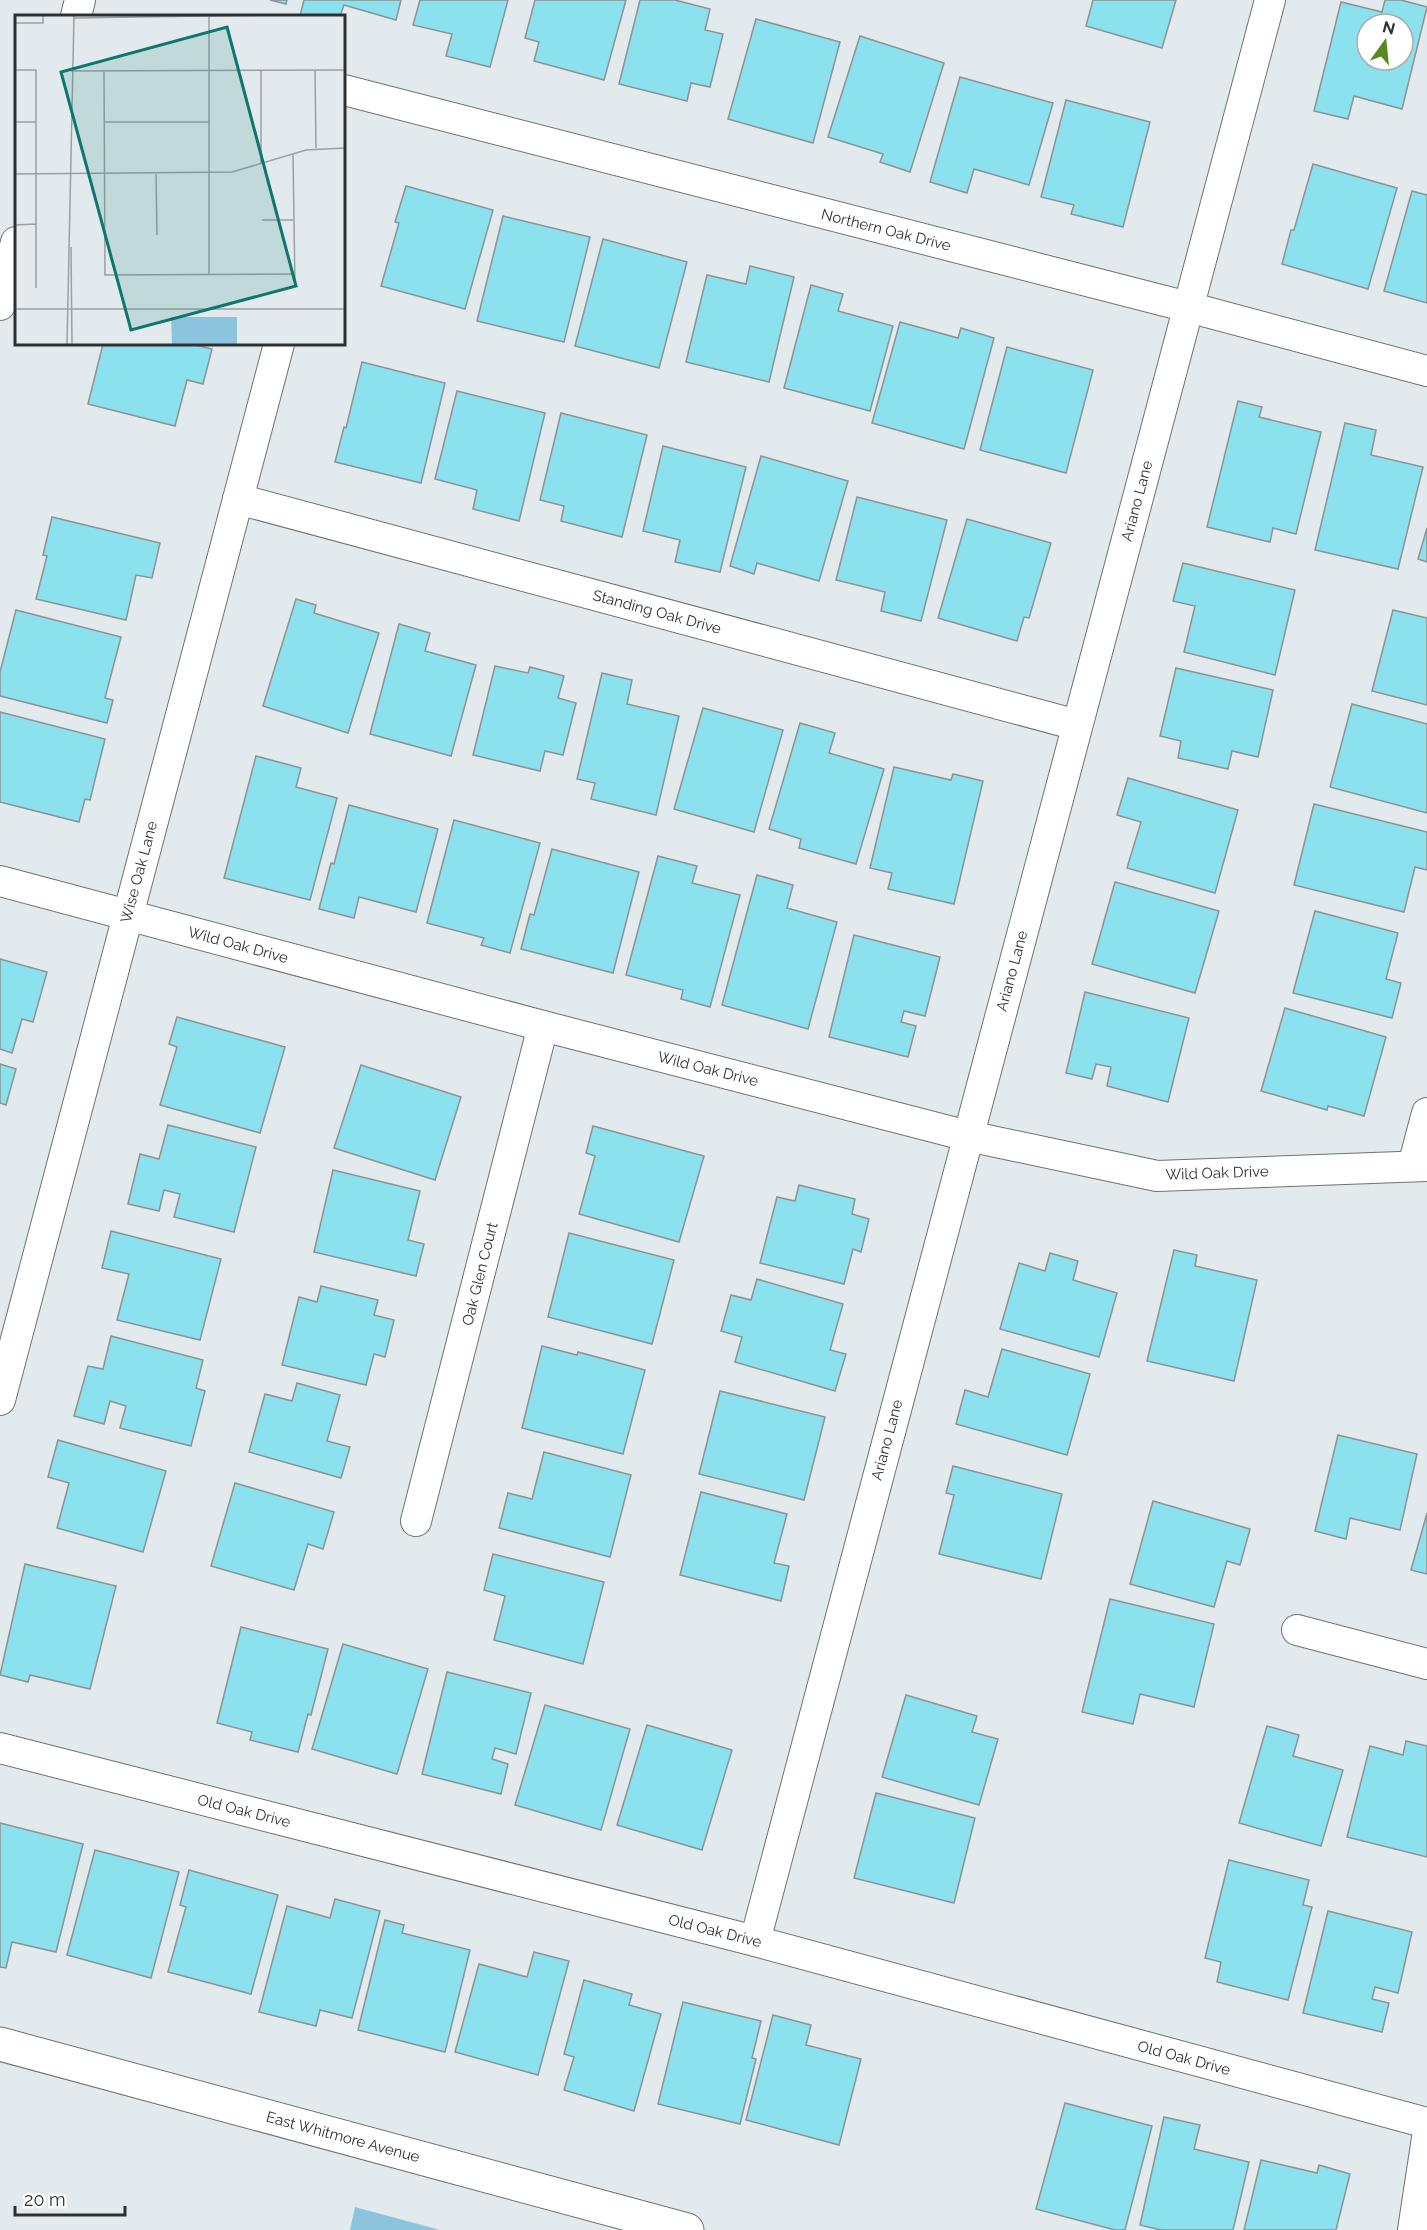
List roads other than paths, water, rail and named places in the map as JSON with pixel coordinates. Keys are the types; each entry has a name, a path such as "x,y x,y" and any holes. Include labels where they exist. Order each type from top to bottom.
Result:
{"main road":[{"name":"East Whitmore Avenue","path":"0,2044 687,2230"}],"street":[{"name":"Ariano Lane","path":"754,1941 1270,0"},
{"name":"Northern Oak Drive","path":"345,93 1188,307 1427,371"},
{"path":"0,305 15,246"},
{"name":"Wise Oak Lane","path":"0,1400 279,345"},
{"name":"Standing Oak Drive","path":"238,499 1077,725"},
{"name":"Wild Oak Drive","path":"0,881 543,1026 968,1136 1157,1176 1420,1166"},
{"name":"Oak Glen Court","path":"416,1521 543,1026"},
{"path":"1420,1166 1427,1113"},
{"path":"1297,1630 1427,1664"},
{"name":"Old Oak Drive","path":"0,1748 754,1941 1427,2123"},
{"path":"1413,2230 1427,2139"}]}
